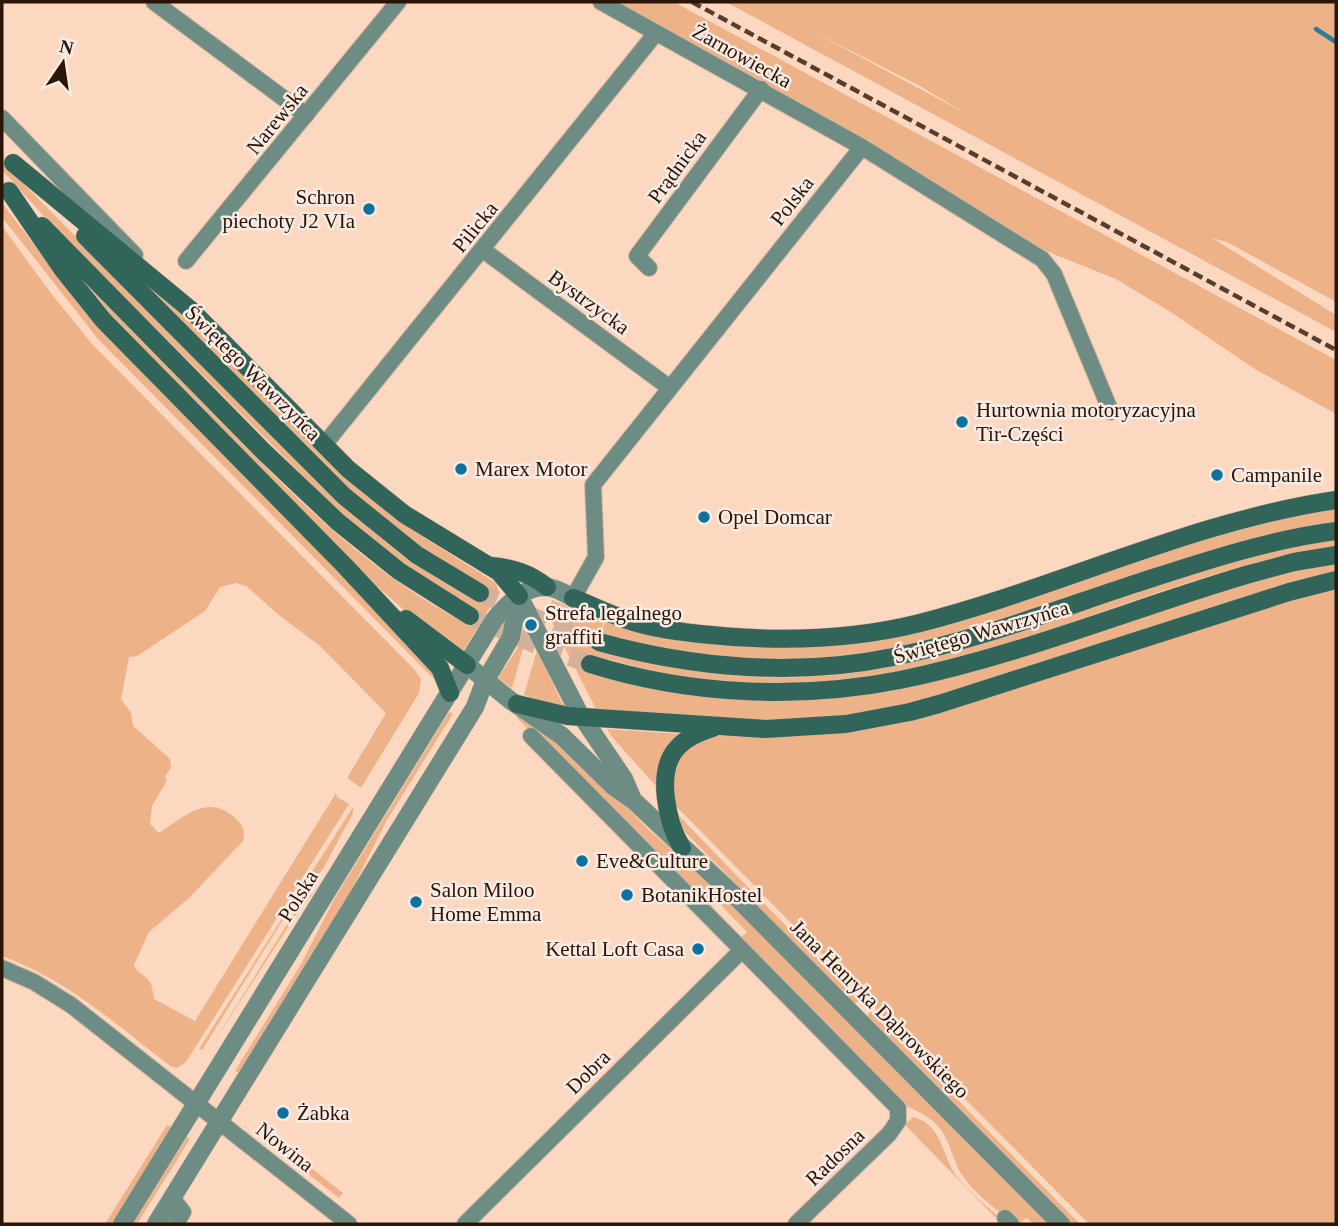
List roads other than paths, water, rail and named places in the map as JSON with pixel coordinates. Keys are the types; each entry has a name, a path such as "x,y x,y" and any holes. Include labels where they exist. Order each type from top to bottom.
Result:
{"main road":[{"path":"8,157 208,326 348,469 404,514 491,566 507,579 519,596"},
{"name":"Świętego Wawrzyńca","path":"8,157 344,496 417,555 480,593"},
{"path":"5,188 63,270 103,320 345,566 440,668 450,693"},
{"path":"5,188 319,505 358,540 399,571 470,616"},
{"path":"573,598 627,620 676,631 770,639 859,634 955,613 1229,523 1336,500"},
{"name":"Świętego Wawrzyńca","path":"598,642 666,658 737,666 809,667 872,661 961,641 1230,554 1291,538 1336,531"},
{"name":"Świętego Wawrzyńca","path":"590,664 644,678 695,687 772,691 855,687 963,665 1245,575 1294,562 1336,555"},
{"path":"345,566 408,621 467,665"},
{"path":"491,566 512,568 535,578 547,587"},
{"path":"513,702 547,713 717,727 796,728 846,724 910,712 1289,592 1336,580"},
{"path":"682,848 671,828 667,811 666,779 670,760 678,747 688,739 717,727"}],"street":[{"path":"154,2 306,116"},
{"name":"Narewska","path":"186,261 398,2"},
{"name":"Żarnowiecka","path":"601,2 761,89 862,148"},
{"name":"Pilicka","path":"324,445 656,33"},
{"name":"Prądnicka","path":"649,268 637,256 761,89"},
{"path":"2,118 178,299"},
{"path":"862,148 1042,259 1054,274 1111,412"},
{"name":"Polska","path":"573,598 596,557 593,485 862,148"},
{"name":"Bystrzycka","path":"483,250 670,388"},
{"path":"547,587 573,598"},
{"name":"Polska","path":"122,1224 494,620 519,596 547,587"},
{"path":"156,1224 177,1212 219,1121 475,707 486,680 511,637 519,596"},
{"name":"Jana Henryka Dąbrowskiego","path":"519,596 582,717 624,779 634,801"},
{"name":"Jana Henryka Dąbrowskiego","path":"467,665 562,736 614,787 634,801 774,933 1060,1224"},
{"path":"475,707 513,702"},
{"path":"531,736 742,950"},
{"name":"Radosna","path":"742,950 898,1108 899,1116 889,1134 796,1224"},
{"name":"Dobra","path":"465,1224 742,950"},
{"name":"Nowina","path":"2,968 34,982 71,1004 349,1224"}],"waterway":[{"path":"1316,29 1336,42"}],"tunnel":[{"path":"480,593 552,625 599,642"},
{"path":"470,616 541,647 590,664"}],"railway":[{"path":"692,2 1336,350"}],"place":[{"name":"Schron piechoty J2 VIa","path":"369,209"},
{"name":"Hurtownia motoryzacyjna Tir-Części","path":"962,422"},
{"name":"Marex Motor","path":"461,469"},
{"name":"Campanile","path":"1217,475"},
{"name":"Opel Domcar","path":"704,517"},
{"name":"Strefa legalnego graffiti","path":"531,625"},
{"name":"Eve&Culture","path":"582,861"},
{"name":"BotanikHostel","path":"627,895"},
{"name":"Salon Miloo Home Emma","path":"416,902"},
{"name":"Kettal Loft Casa","path":"698,949"},
{"name":"Żabka","path":"283,1113"}]}
